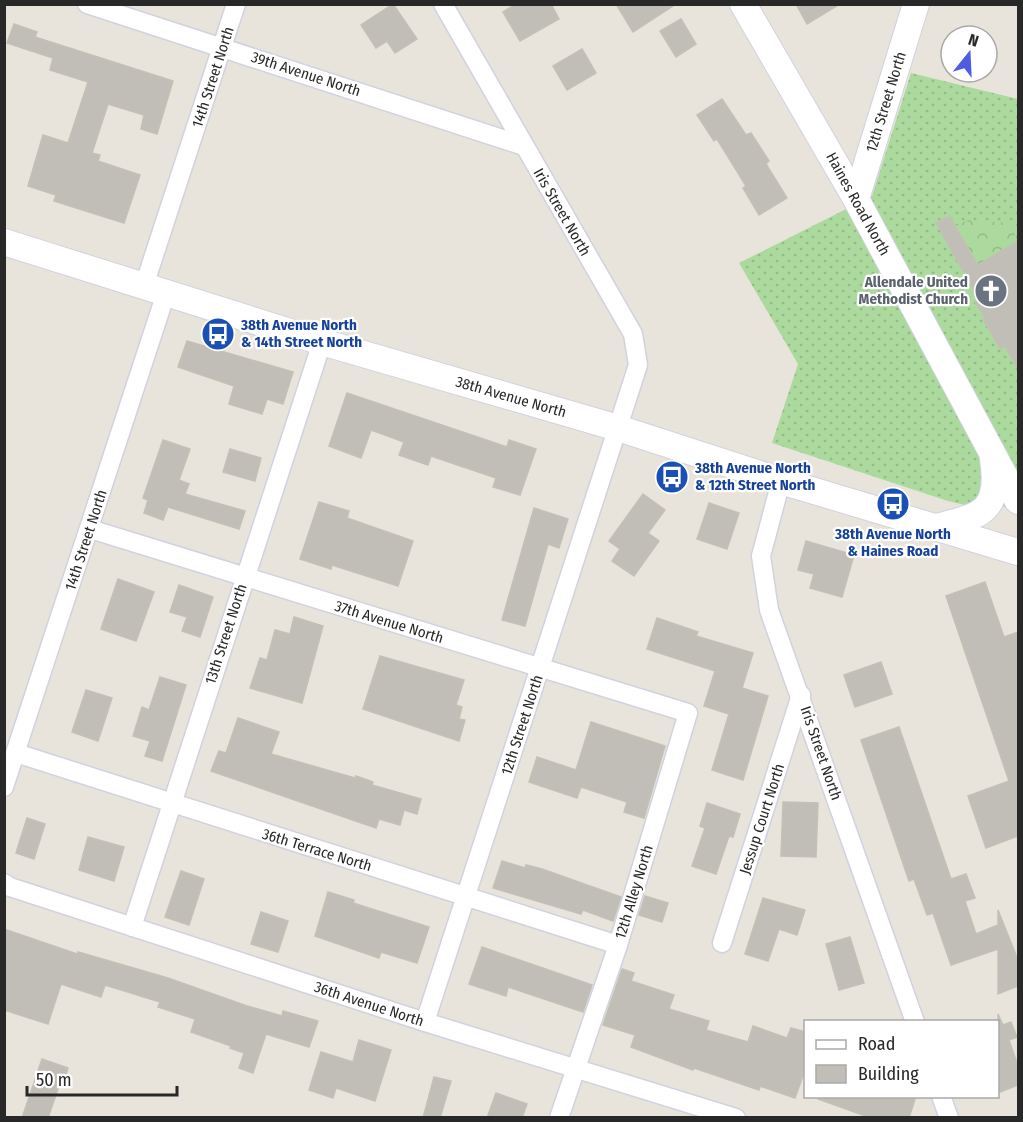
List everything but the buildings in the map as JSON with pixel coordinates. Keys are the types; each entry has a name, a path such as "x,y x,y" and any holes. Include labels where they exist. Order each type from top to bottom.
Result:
{"main road":[{"name":"Haines Road North","path":"743,4 856,199 1018,501"},
{"name":"12th Street North","path":"856,199 916,4"},
{"name":"38th Avenue North","path":"4,242 322,342 618,428 781,482 1018,552"},
{"path":"993,453 1018,476"},
{"path":"936,527 980,513 991,500 997,484 993,453"}],"street":[{"name":"39th Avenue North","path":"87,4 524,146"},
{"name":"14th Street North","path":"4,787 90,529 236,4"},
{"name":"Iris Street North","path":"443,4 633,334 638,365 618,428"},
{"name":"13th Street North","path":"132,927 170,804 322,342"},
{"name":"12th Street North","path":"425,1022 618,428"},
{"name":"Iris Street North","path":"781,482 761,556 769,610 914,1020"},
{"name":"37th Avenue North","path":"90,529 688,713"},
{"name":"Jessup Court North","path":"722,943 801,695"},
{"name":"12th Alley North","path":"577,1069 618,945 688,713"},
{"name":"36th Terrace North","path":"16,753 618,945"},
{"name":"36th Avenue North","path":"4,883 10,887 425,1022 736,1118"},
{"path":"559,1118 577,1069"},
{"path":"942,1098 949,1118"}],"green space":[{"path":"911,73 939,80 939,84 956,84 1018,99 1018,511 977,498 969,506 948,501 772,443 798,364 739,263 872,196"},
{"path":"969,220 1007,223 1015,220 1017,228 1012,230 1018,241 978,265 955,226"}],"place":[{"name":"Allendale United Methodist Church","path":"991,291"},
{"name":"38th Avenue North & 14th Street North","path":"218,334"},
{"name":"38th Avenue North & 12th Street North","path":"672,477"},
{"name":"38th Avenue North & Haines Road","path":"893,504"}]}
